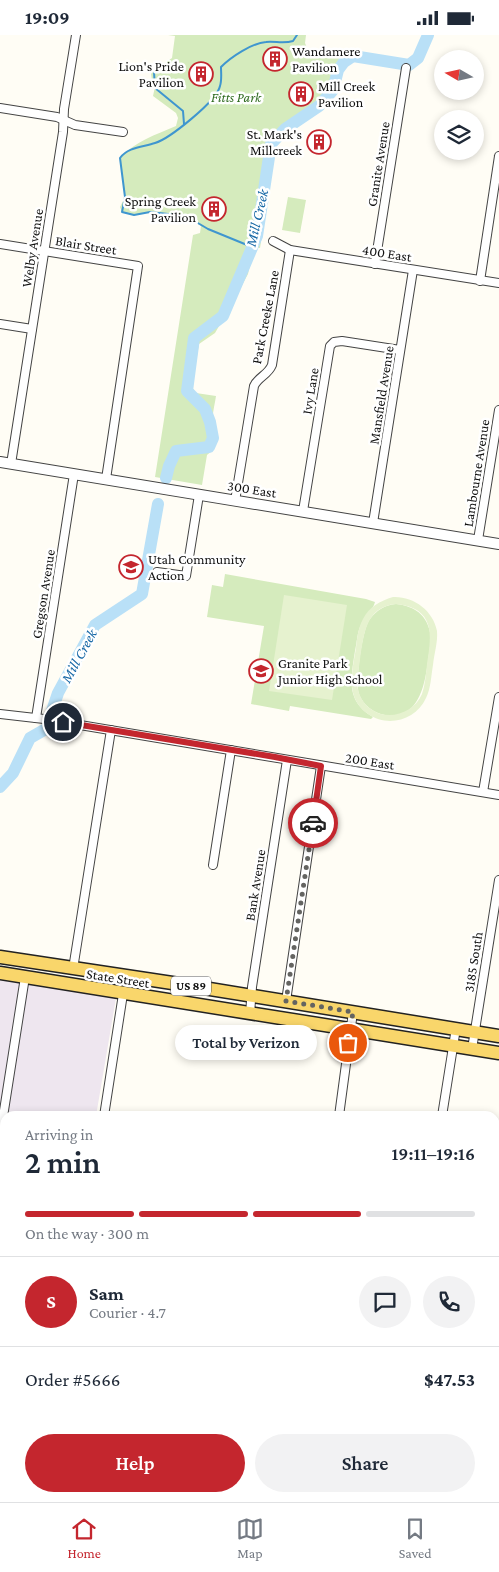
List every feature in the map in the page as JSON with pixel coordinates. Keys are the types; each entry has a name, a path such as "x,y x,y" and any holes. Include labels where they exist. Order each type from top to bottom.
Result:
{"main road":[{"name":"State Street","path":"0,957 176,983 499,1036"},
{"name":"State Street","path":"0,973 499,1053"},
{"path":"123,994 126,987 130,986 166,992 176,983"}],"street":[{"name":"Welby Avenue","path":"11,464 45,251 76,35"},
{"name":"Granite Avenue","path":"375,264 406,68"},
{"path":"0,108 56,117 75,125 123,132"},
{"path":"480,281 499,156"},
{"name":"400 East","path":"273,241 290,251 499,283"},
{"name":"Blair Street","path":"0,244 138,266 106,479"},
{"name":"Park Creeke Lane","path":"235,501 254,386 269,371 272,365 290,251"},
{"name":"Mansfield Avenue","path":"374,523 413,270"},
{"path":"0,324 32,329"},
{"name":"Ivy Lane","path":"303,511 330,346 334,342 342,341 400,349"},
{"name":"Lambourne Avenue","path":"478,540 499,410"},
{"name":"300 East","path":"0,462 499,544"},
{"name":"Gregson Avenue","path":"36,719 74,474"},
{"path":"157,572 186,576 199,495"},
{"path":"483,792 499,697"},
{"name":"200 East","path":"0,714 112,730 499,795"},
{"path":"73,969 112,730"},
{"path":"213,865 231,750"},
{"name":"Bank Avenue","path":"250,1014 251,995 287,760"},
{"path":"286,1001 321,766"},
{"name":"3185 South","path":"472,1049 499,880"},
{"path":"4,1111 25,977"},
{"path":"105,1111 123,994"},
{"path":"341,1111 353,1012"},
{"path":"443,1111 456,1029"}],"shaded area":[{"path":"0,980 116,998 97,1111 0,1111"}],"green space":[{"name":"Fitts Park","path":"168,35 306,35 305,43 307,48 351,55 344,64 336,89 327,100 278,142 275,150 260,248 254,247 248,274 232,304 230,314 226,314 215,333 199,344 192,387 196,393 216,396 213,418 216,443 212,451 207,455 202,485 155,477 193,235 200,233 201,226 186,216 150,212 134,215 122,212 120,207 125,197 120,158 139,143 176,126 178,118 176,113 153,96 156,82 152,81 151,74 158,64 163,64 172,58 175,36"},
{"path":"288,197 306,200 300,233 282,230"},
{"path":"225,574 375,602 359,631 353,661 352,680 354,696 358,704 373,717 371,719 290,706 289,711 251,704 264,626 207,617 212,585 223,587"},
{"path":"284,595 347,605 332,700 269,691"},
{"path":"393,597 408,599 427,611 435,623 437,635 430,686 426,698 416,712 409,716 393,721 384,721 368,714 361,708 353,692 352,675 361,622 372,608","holes":["396,604 409,606 424,617 430,633 423,691 415,704 399,714 387,715 377,713 370,709 360,697 357,685 365,632 372,616 378,610"]},
{"path":"396,604 416,610 425,619 431,640 425,678 417,701 409,710 399,715 385,715 369,708 363,702 358,688 359,668 364,633 370,619 375,613 388,605"}],"waterway":[{"path":"252,247 208,229 186,216 150,212 134,215 122,212 125,197 120,158 131,149 162,140 192,119 217,93 221,81 221,67 230,59 260,43 293,41 297,35"},
{"name":"Mill Creek","path":"166,478 176,451 209,447 213,438 205,409 187,391 194,338 223,316 257,236 271,144 285,129 319,106 333,90 338,70 344,62 353,56 409,65 418,58 428,35"},
{"path":"154,72 155,88 183,111 184,124"},
{"name":"Mill Creek","path":"52,711 58,693 95,625 142,594 158,504"},
{"name":"Mill Creek","path":"0,787 13,773 30,738 44,730"}],"way so far":[{"path":"313,823 286,1001 353,1012 348,1043"}],"place":[{"name":"Wandamere Pavilion","path":"275,59"},
{"name":"Lion's Pride Pavilion","path":"201,74"},
{"name":"Mill Creek Pavilion","path":"301,94"},
{"name":"St. Mark's Millcreek","path":"319,142"},
{"name":"Spring Creek Pavilion","path":"214,209"},
{"name":"Utah Community Action","path":"131,567"},
{"name":"Granite Park Junior High School","path":"261,671"},
{"name":"Total by Verizon","path":"348,1043"}],"route":[{"path":"63,722 321,766 313,823"}]}
